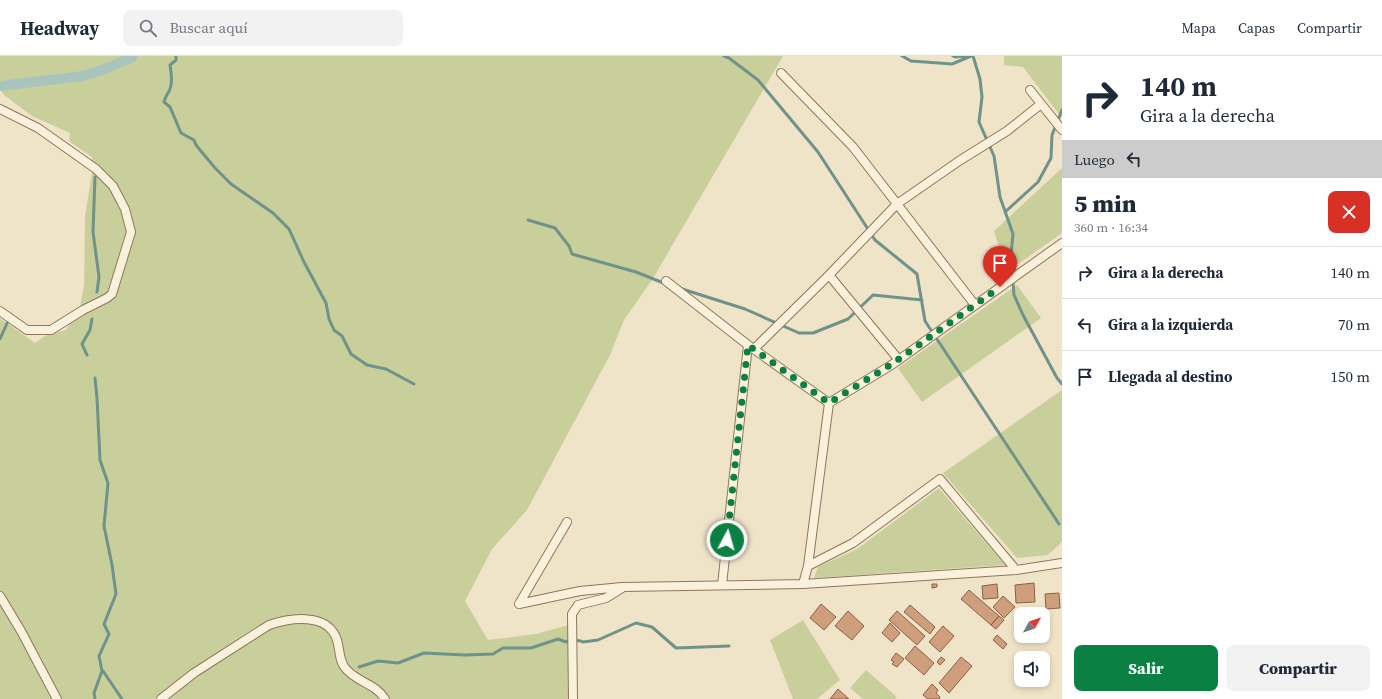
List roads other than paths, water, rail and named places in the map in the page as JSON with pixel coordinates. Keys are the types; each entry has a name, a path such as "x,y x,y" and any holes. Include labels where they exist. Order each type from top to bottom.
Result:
{"street":[{"path":"782,73 853,147 975,305"},
{"path":"1030,90 1062,130"},
{"path":"722,585 751,347 829,275 897,204 959,161 1007,131 1041,104"},
{"path":"0,109 38,128 96,169 113,186 125,209 131,232 112,294 107,298 83,310 50,330 27,330 0,310"},
{"path":"829,403 899,360 1062,243"},
{"path":"829,275 899,360"},
{"path":"666,281 751,347 829,403"},
{"path":"803,584 808,566 829,403"},
{"path":"808,566 854,543 940,479 1016,570"},
{"path":"567,522 519,604 580,591 622,587 803,584 1016,570 1062,563"},
{"path":"573,699 572,614 578,605 606,598 622,587"},
{"path":"0,596 21,631 56,699"},
{"path":"161,699 194,672 269,625 283,620 302,619 318,621 330,628 334,633 342,662 346,669 355,677 374,687 386,699"}],"waterway":[{"path":"0,86 82,76 105,69 133,56"},
{"path":"176,56 176,60 170,65 172,77 170,89 164,102 170,107 181,133 194,140 196,145 215,168 231,184 273,213 289,229 304,262 326,303 329,319 334,330 342,336 351,354 367,365 386,369 414,384"},
{"path":"724,56 729,58 758,80 818,152 875,240 917,274 925,321 1059,524"},
{"path":"902,56 911,61 952,64 971,56"},
{"path":"953,56 966,56"},
{"path":"973,56 980,79 982,97 979,122 994,156 1000,197 1013,234 1011,255 1014,295 1023,315 1057,378 1062,384"},
{"path":"1005,212 1038,182 1051,158 1052,135 1062,110"},
{"path":"95,177 93,232 99,277 97,292"},
{"path":"528,220 555,228 569,246 572,254 636,272 666,284"},
{"path":"679,288 745,309 799,333 813,333 848,319 873,295 922,300"},
{"path":"0,339 9,319"},
{"path":"87,355 82,344 90,330 92,319"},
{"path":"95,378 100,460 108,483 104,526 116,594 104,624 109,634 99,656 102,671 94,693 95,699"},
{"path":"359,667 378,661 398,663 424,653 465,655 493,654 503,648 531,648 558,639 566,642 570,640 583,642 598,640 636,623 652,627 676,648 729,646"},
{"path":"103,671 122,699"}]}
